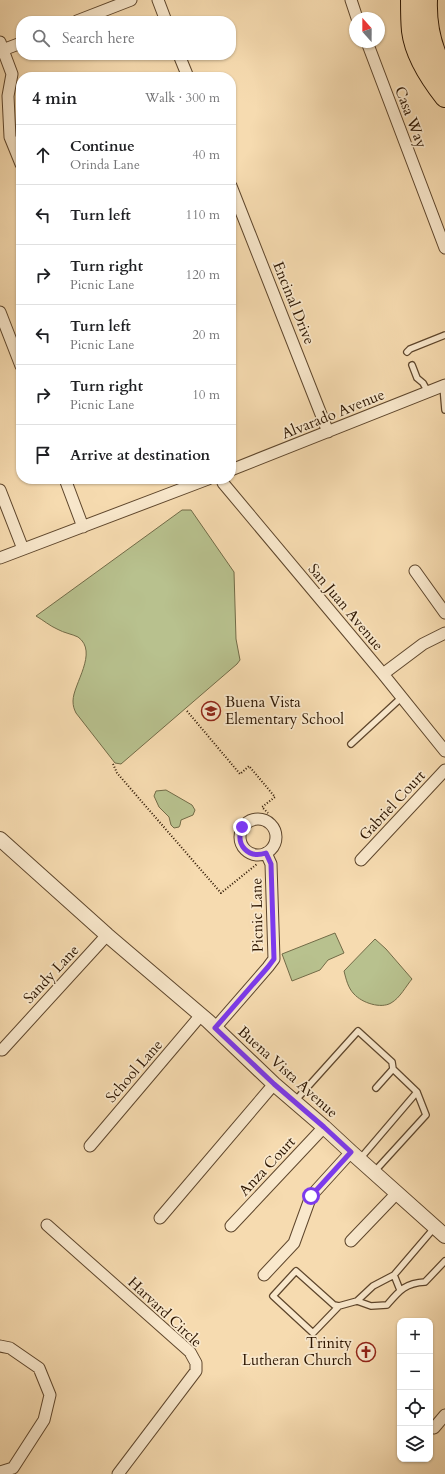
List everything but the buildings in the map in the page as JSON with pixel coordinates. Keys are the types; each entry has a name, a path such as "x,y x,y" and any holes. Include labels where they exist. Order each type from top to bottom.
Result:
{"highway":[{"path":"411,0 412,32 421,60 433,82 445,97"},
{"path":"427,0 426,12 430,39 438,61 445,73"}],"street":[{"path":"90,16 131,0"},
{"path":"158,0 164,16"},
{"path":"350,0 355,12"},
{"path":"16,44 1,48 12,74 8,96 10,137 16,152"},
{"name":"Casa Way","path":"368,48 445,248"},
{"path":"181,60 186,72"},
{"name":"Encinal Drive","path":"236,199 328,432"},
{"path":"0,312 16,353"},
{"name":"Alvarado Avenue","path":"236,468 444,386"},
{"path":"67,484 83,527"},
{"path":"0,558 195,484"},
{"name":"San Juan Avenue","path":"224,484 383,674 445,751"},
{"path":"0,490 23,549"},
{"path":"415,571 445,613"},
{"path":"383,674 423,644 443,636"},
{"name":"Gabriel Court","path":"361,860 445,770"},
{"name":"Buena Vista Avenue","path":"0,838 107,935 215,1028 274,1084 440,1232"},
{"name":"Picnic Lane","path":"215,1028 274,959 271,864 266,853"},
{"name":"Sandy Lane","path":"2,1050 107,935"},
{"name":"School Lane","path":"90,1146 201,1016"},
{"path":"160,1218 274,1084"},
{"name":"Anza Court","path":"231,1226 324,1127"},
{"path":"264,1275 294,1243 311,1196 355,1156"},
{"path":"351,1241 397,1193"},
{"name":"Harvard Circle","path":"47,1225 190,1352 196,1363 196,1371 118,1474"},
{"path":"0,1346 10,1348 39,1368 50,1395 44,1420 17,1471 0,1472"},
{"path":"434,1428 445,1415"}],"lane":[{"path":"407,352 410,349 445,335"},
{"path":"412,365 417,378 423,383 428,392"},
{"path":"444,386 445,410"},
{"path":"351,744 402,697"},
{"path":"294,1101 358,1031 392,1062 392,1069 376,1088"},
{"path":"374,1172 426,1115 417,1092 392,1069"},
{"path":"355,1156 417,1092"},
{"path":"339,1306 334,1304 296,1271 274,1296 313,1333 339,1306 357,1301 373,1286 394,1275 440,1232"},
{"path":"357,1301 371,1306 387,1305 400,1290 416,1283 425,1282 445,1261"},
{"path":"394,1275 400,1290"}],"path":[{"path":"187,711 240,774 249,766 275,796 262,806 268,813"},
{"path":"113,764 117,773 221,893 258,864"}],"green space":[{"path":"182,510 191,510 234,572 236,639 240,660 121,764 115,763 76,713 74,707 74,694 86,659 84,643 78,637 54,628 36,616"},
{"path":"166,790 192,805 195,810 193,815 181,820 179,827 174,828 171,825 169,817 159,807 154,796 156,791"},
{"path":"335,933 344,953 328,960 320,970 292,981 282,954"},
{"path":"375,939 386,949 412,979 400,995 387,1005 372,1004 357,997 352,992 346,980 344,971"}],"place":[{"name":"Buena Vista Elementary School","path":"211,711"},
{"name":"Trinity Lutheran Church","path":"366,1352"}],"route":[{"path":"242,827 240,838 244,849 254,855 266,853 271,864 274,959 215,1028 274,1084 351,1152 311,1196"}]}
